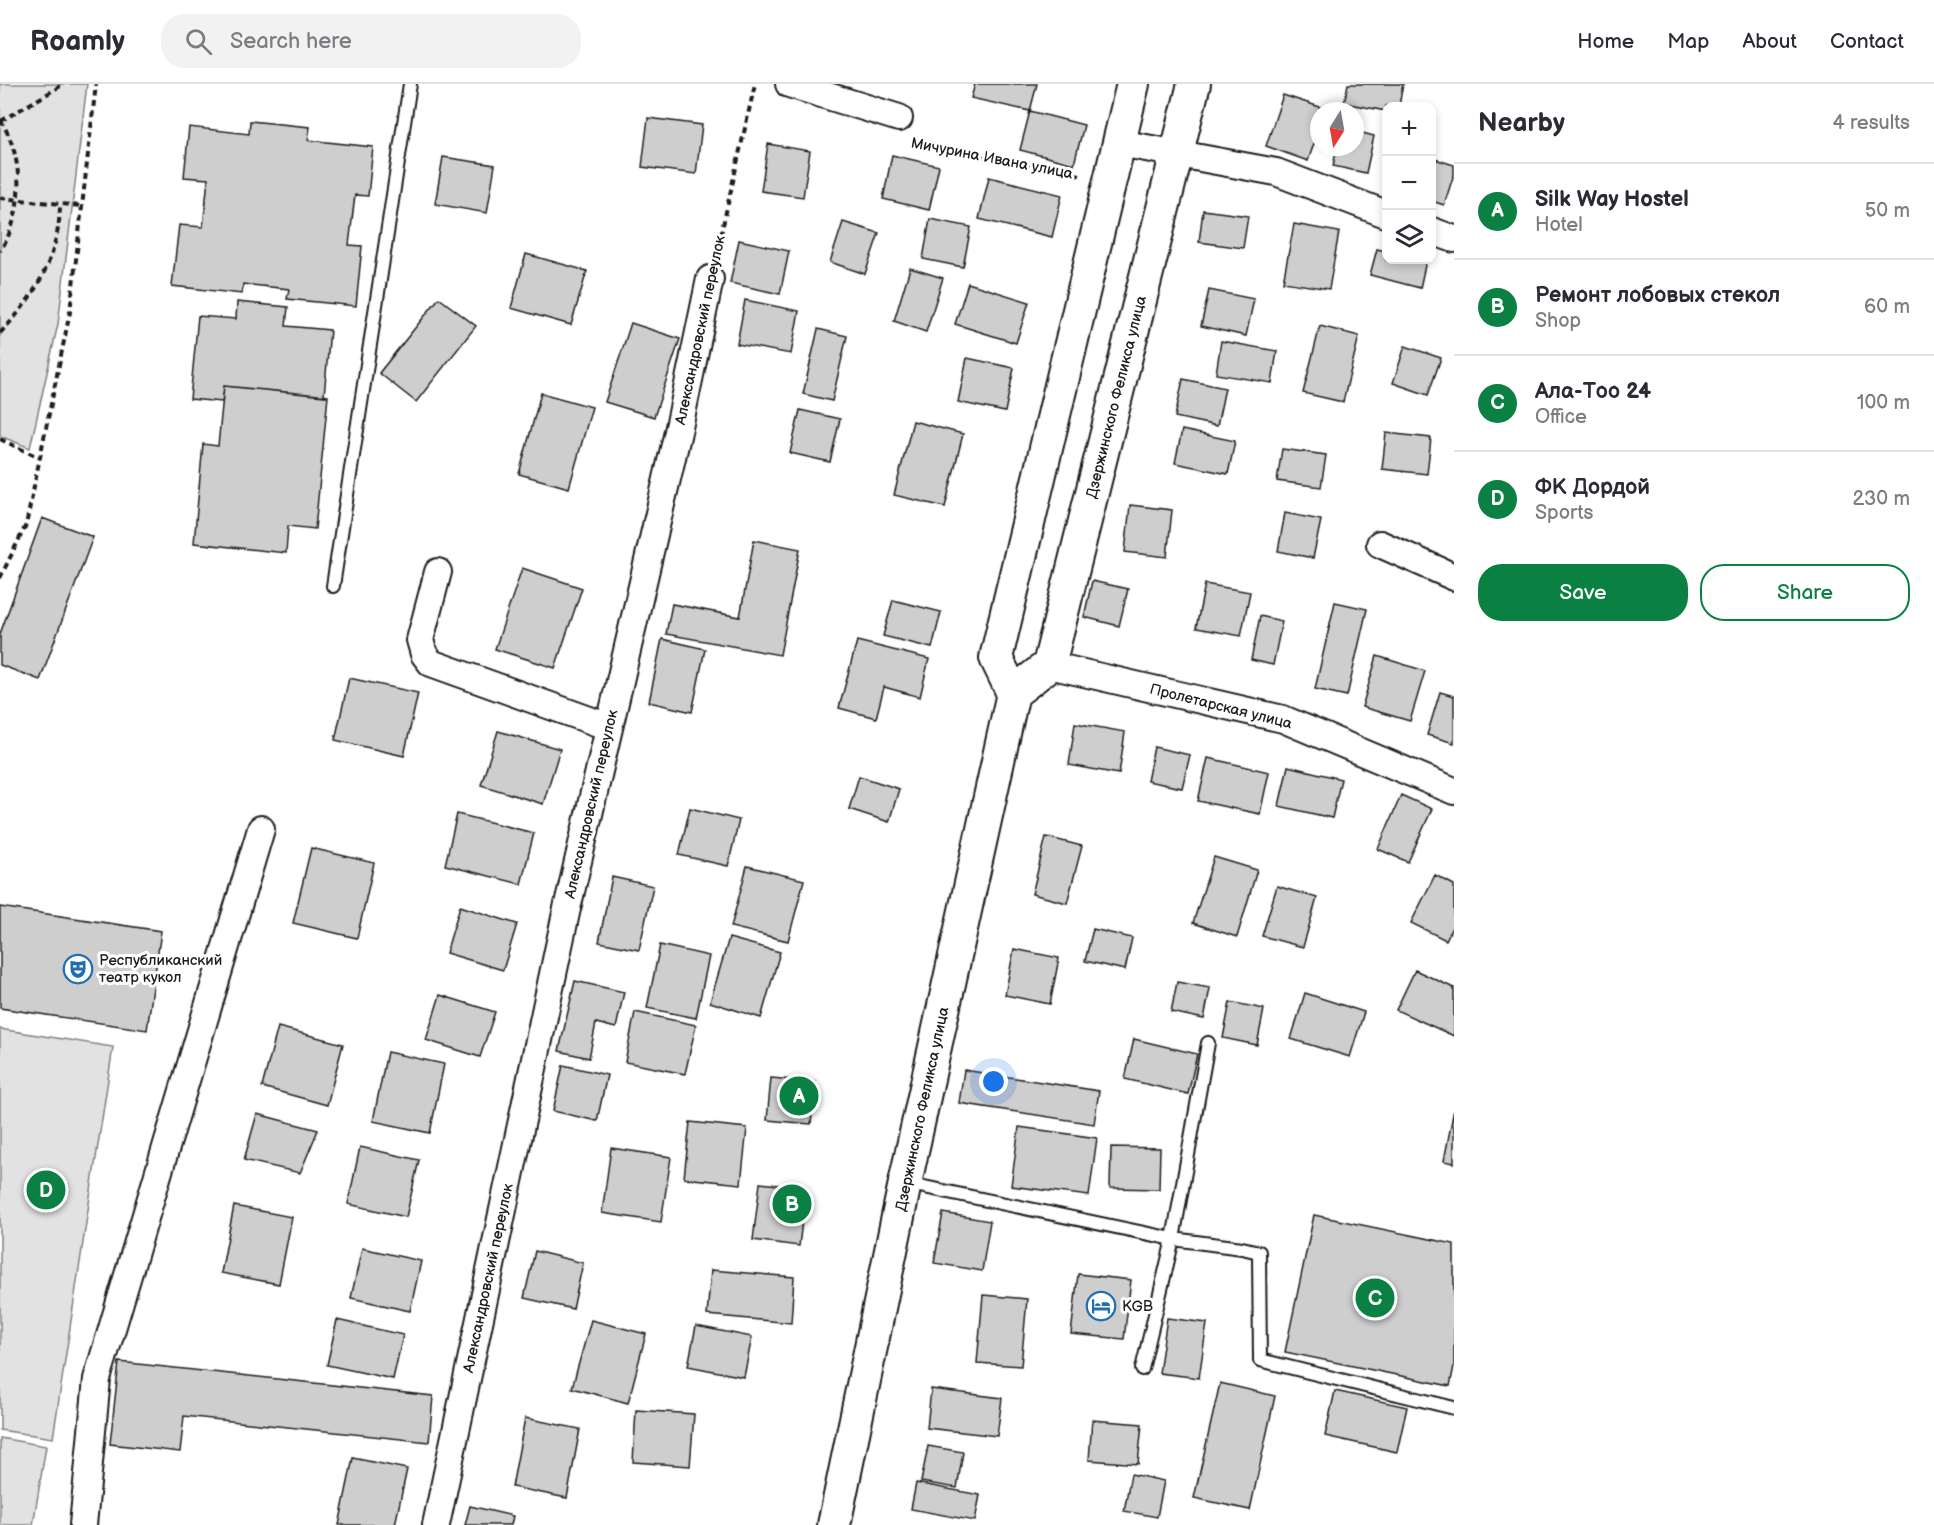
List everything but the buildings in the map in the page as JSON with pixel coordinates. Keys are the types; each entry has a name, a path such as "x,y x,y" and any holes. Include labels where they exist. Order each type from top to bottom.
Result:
{"street":[{"name":"Мичурина Ивана улица","path":"789,84 899,118"},
{"path":"1049,665 1013,693 996,658 1133,84"},
{"name":"Дзержинского Феликса улица","path":"1049,665 1194,84"},
{"path":"1119,143 1276,172 1382,212"},
{"path":"1436,233 1454,239"},
{"name":"Александровский переулок","path":"436,1525 566,914 680,423 710,279"},
{"path":"1380,544 1454,577"},
{"path":"438,572 420,640 424,654 431,663 609,727"},
{"name":"Пролетарская улица","path":"1049,665 1283,719 1454,791"},
{"name":"Дзержинского Феликса улица","path":"834,1525 1013,693"},
{"path":"83,1525 98,1379 261,829"}],"lane":[{"path":"333,586 410,84"},
{"path":"1142,1369 1173,1239 1208,1043"},
{"path":"906,1183 1173,1239 1259,1252 1260,1360 1454,1408"}],"path":[{"path":"0,251 13,224 18,200 18,173 0,121 64,84"},
{"path":"0,578 26,525 70,312 96,84"},
{"name":"Александровский переулок","path":"710,279 755,84"},
{"name":"Мичурина Ивана улица","path":"899,118 904,141 1110,181"},
{"path":"0,198 82,206"},
{"path":"0,333 19,314 39,284 53,251 60,204"},
{"path":"0,439 40,458"}],"shaded area":[{"path":"0,84 87,84 58,324 30,448 0,436"},
{"path":"0,1029 113,1047 53,1438 0,1430"},
{"path":"0,1438 46,1446 33,1525 0,1525"}],"place":[{"name":"Республиканский театр кукол","path":"78,969"},
{"name":"Silk Way Hostel","path":"799,1096"},
{"name":"ФК Дордой","path":"46,1190"},
{"name":"Ремонт лобовых стекол","path":"792,1204"},
{"name":"Ала-Тоо 24","path":"1375,1298"},
{"name":"KGB","path":"1101,1306"}]}
